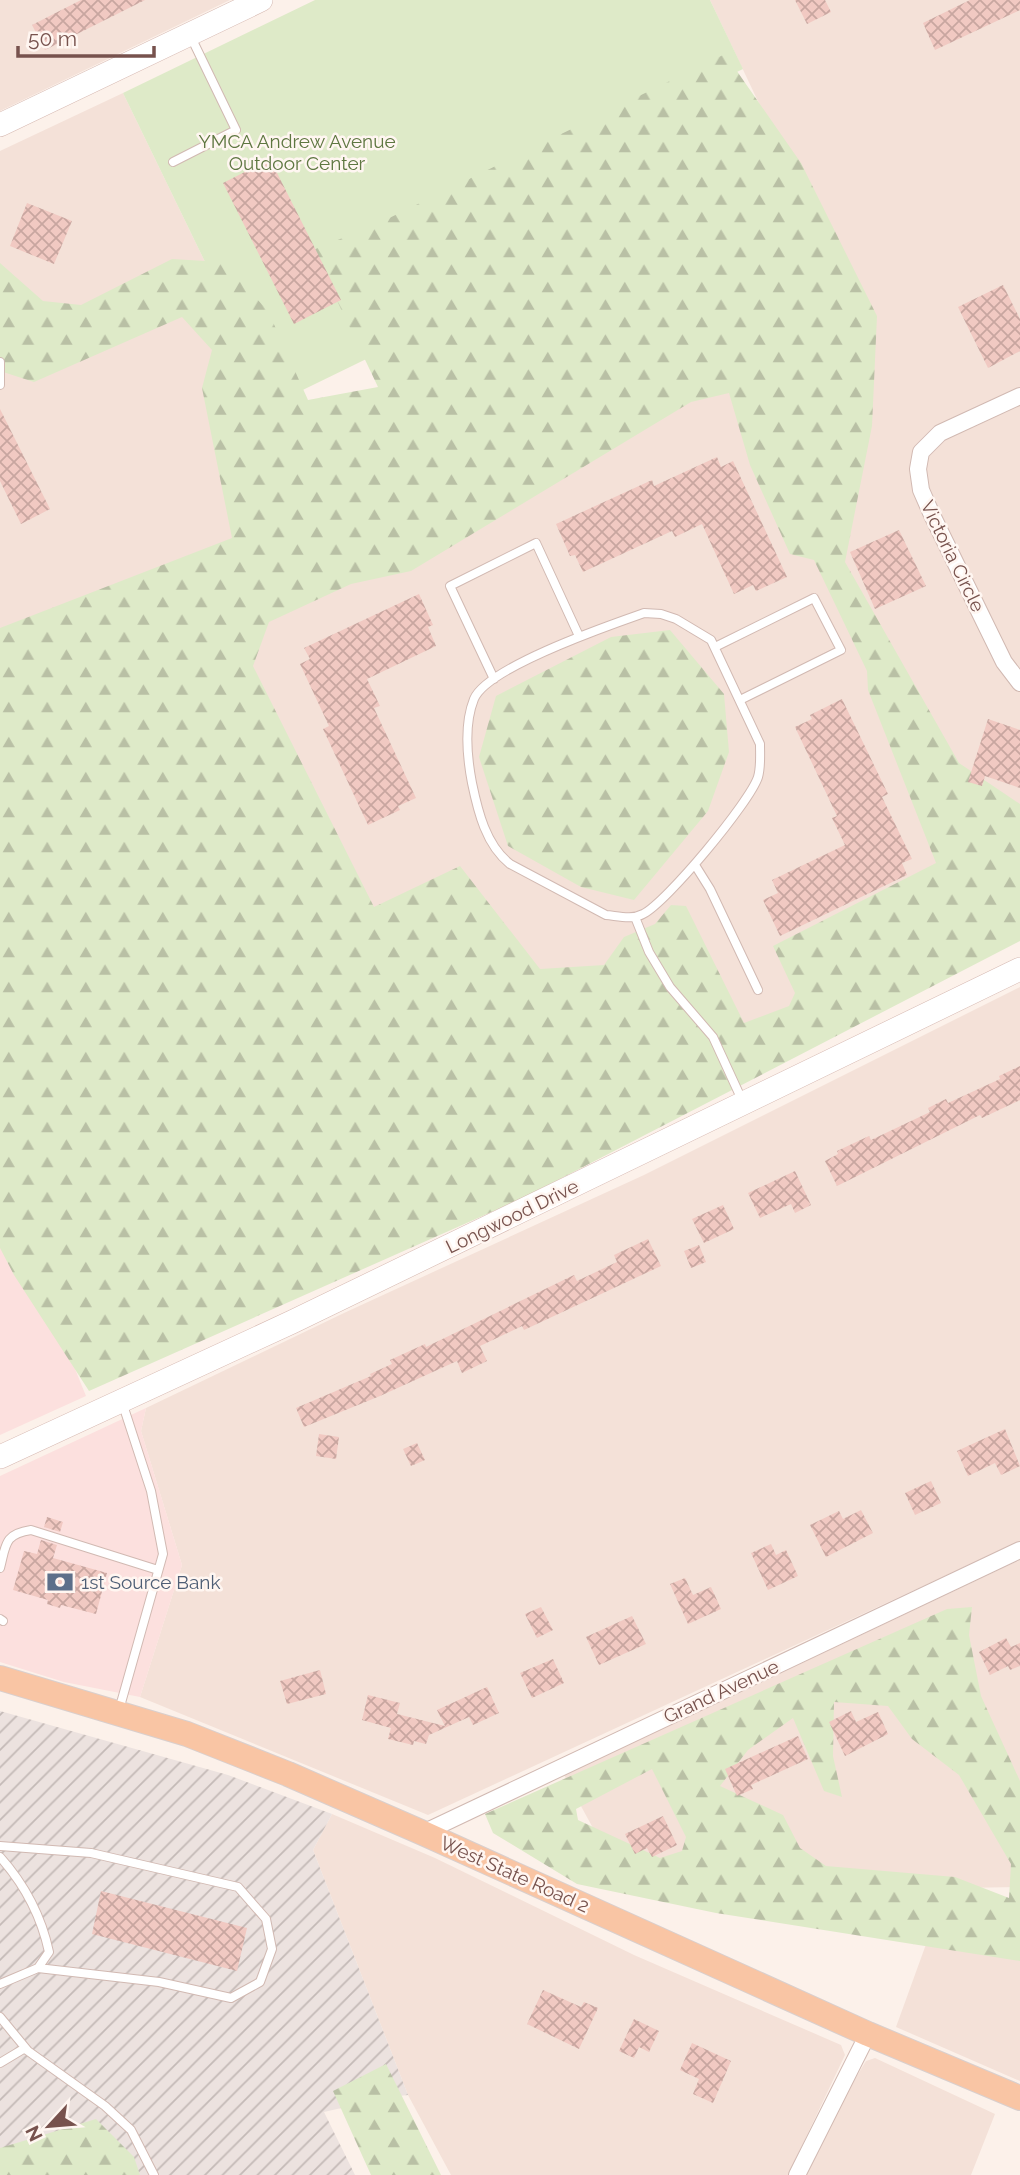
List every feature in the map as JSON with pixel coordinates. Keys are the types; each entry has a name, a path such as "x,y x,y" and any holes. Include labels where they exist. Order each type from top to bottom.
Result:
{"main road":[{"path":"0,125 261,0"},
{"name":"Longwood Drive","path":"0,1457 292,1322 1020,969"},
{"name":"West State Road 2","path":"0,1678 200,1739 423,1832 868,2034 1020,2098"}],"street":[{"name":"Victoria Circle","path":"1020,396 940,433 921,452 918,469 921,490 932,515 1004,662 1020,683"},
{"name":"Grand Avenue","path":"423,1832 1020,1550"},
{"path":"797,2175 868,2034"}],"lane":[{"path":"173,162 236,130 190,34"},
{"path":"0,362 0,385"},
{"path":"494,679 450,586 536,543 579,636"},
{"path":"715,648 814,598 841,650 740,700"},
{"path":"644,613 662,614 694,628 711,640 760,744 758,776 742,808 695,865 645,914 635,917 606,915 510,864 499,855 492,845 469,767 467,733 475,697 483,686 579,636 644,613"},
{"path":"695,865 710,889 758,990"},
{"path":"635,917 649,952 670,987 713,1037 744,1104"},
{"path":"118,1713 163,1554 151,1491 121,1401"},
{"path":"0,1568 7,1540 16,1532 31,1530 159,1570"},
{"path":"0,1846 91,1853 238,1886 265,1919 272,1949 260,1982 231,1998 159,1982 38,1968 0,1984"},
{"path":"0,1857 18,1878 43,1924 48,1952 38,1968"},
{"path":"0,2017 24,2048 105,2106 131,2130 154,2175"},
{"path":"0,2063 24,2048"}],"shaded area":[{"path":"0,0 230,0 0,111"},
{"path":"710,0 1020,0 1020,933 471,1203 197,634 862,321"},
{"path":"123,93 274,404 315,500 0,652 0,151"},
{"path":"1020,987 1020,1541 428,1815 140,1697 182,1565 141,1431 146,1408 344,1313 644,1175"},
{"path":"0,1221 33,1265 86,1396 0,1435"},
{"path":"146,1408 141,1431 182,1565 140,1697 64,1682 0,1662 0,1476"},
{"path":"1020,1560 1020,1887 629,1894 564,1775"},
{"path":"0,1711 228,1775 332,1814 313,1850 408,2095 324,2112 355,2175 0,2175"},
{"path":"332,1814 435,1858 634,1955 841,2045 845,2055 788,2175 451,2175 408,2095 313,1850"},
{"path":"933,1925 1020,1951 1020,2081 896,2027"},
{"path":"875,2058 995,2114 971,2175 804,2175 844,2097 866,2061"}],"green space":[{"name":"YMCA Andrew Avenue Outdoor Center","path":"315,0 710,0 743,69 392,239 434,326 274,404 123,93"},
{"path":"725,54 801,163 877,316 872,426 845,562 959,763 1020,804 1020,941 525,1197 89,1391 14,1275 0,1248 0,628 232,538 202,388 212,350 182,317 34,382 0,371 0,263 43,301 81,305 172,259 223,262 268,311 308,400 378,387 313,250 377,224","holes":["729,393 750,465 790,554 814,560 867,671 868,690 936,863 773,946 795,993 789,1006 744,1023 686,906 671,905 655,924 624,937 604,965 540,969 460,866 374,907 253,666 269,622 351,584 411,571 691,402"]},
{"path":"670,630 724,694 729,752 708,811 634,900 581,887 508,846 479,757 496,696 611,637"},
{"path":"972,1607 969,1635 981,1696 1020,1781 1020,1961 716,1913 577,1884 493,1833 485,1814 947,1609","holes":["834,1702 888,1706 912,1739 959,1775 1011,1864 1009,1898 955,1877 826,1866 800,1848 783,1815 720,1786 748,1750 793,1718 824,1791 842,1797 833,1756","652,1769 686,1837 682,1851 660,1858 578,1820 576,1809"]},
{"path":"386,2064 441,2175 371,2175 333,2091"},
{"path":"96,2119 134,2157 140,2175 0,2175 0,2148"}],"building":[{"path":"81,0 145,0 45,50 32,25"},
{"path":"795,0 825,0 831,12 807,24"},
{"path":"970,0 1020,0 1020,10 935,50 923,23"},
{"path":"270,159 341,300 294,324 223,183"},
{"path":"27,203 72,221 54,264 10,246"},
{"path":"1003,285 1020,319 1020,351 988,368 958,307"},
{"path":"0,409 50,509 21,524 0,481"},
{"path":"717,457 721,467 733,461 787,577 756,591 753,585 734,594 702,524 675,537 672,531 583,572 575,555 570,556 556,524 652,480 654,486"},
{"path":"899,530 926,586 875,609 850,552"},
{"path":"419,594 433,625 428,627 436,646 367,679 380,706 374,708 416,798 398,806 400,810 368,825 323,729 329,726 300,664 310,659 304,648"},
{"path":"842,699 888,794 882,797 912,859 902,863 907,875 780,936 763,900 778,893 772,880 845,845 832,818 837,816 795,727 812,719 810,715"},
{"path":"988,719 1020,730 1020,788 985,776 982,786 968,782"},
{"path":"1020,1066 1020,1100 982,1118 980,1115 837,1186 825,1161 838,1154 837,1151 869,1136 871,1140 930,1112 928,1108 946,1099 948,1103 1000,1079 999,1076"},
{"path":"795,1171 811,1205 795,1213 791,1204 760,1218 748,1193"},
{"path":"723,1205 734,1229 704,1243 692,1219"},
{"path":"648,1239 661,1266 524,1330 522,1326 480,1346 487,1361 462,1373 457,1361 304,1427 296,1408 371,1376 370,1374 392,1364 390,1360 425,1344 426,1347 574,1275 577,1281 617,1262 614,1255"},
{"path":"699,1245 706,1262 691,1268 684,1251"},
{"path":"1005,1429 1020,1466 1001,1475 995,1463 968,1476 957,1451"},
{"path":"319,1434 339,1437 336,1459 316,1456"},
{"path":"417,1443 425,1460 411,1466 403,1449"},
{"path":"931,1481 941,1503 915,1515 905,1493"},
{"path":"861,1510 873,1533 826,1557 810,1525 839,1511 843,1519"},
{"path":"47,1517 63,1522 60,1532 44,1527"},
{"name":"1st Source Bank","path":"41,1540 57,1545 53,1558 107,1573 96,1614 61,1605 60,1608 47,1604 48,1600 13,1590 24,1551 37,1554"},
{"path":"771,1544 776,1555 786,1550 798,1576 768,1590 751,1553"},
{"path":"685,1578 693,1595 711,1587 721,1609 688,1624 670,1584"},
{"path":"541,1607 553,1630 537,1638 525,1614"},
{"path":"632,1616 646,1644 599,1665 586,1637"},
{"path":"1006,1638 1011,1647 1020,1643 1020,1666 1010,1670 1008,1666 990,1675 979,1652"},
{"path":"553,1659 564,1683 532,1698 520,1673"},
{"path":"320,1670 326,1694 287,1704 280,1681"},
{"path":"487,1687 499,1713 473,1725 469,1717 429,1735 426,1744 414,1741 413,1745 388,1739 391,1728 362,1720 368,1695 400,1703 397,1714 445,1726 437,1710"},
{"path":"851,1711 856,1722 878,1712 888,1734 845,1756 829,1722"},
{"path":"798,1736 808,1759 751,1785 753,1789 737,1796 725,1769"},
{"path":"663,1816 677,1845 652,1857 647,1848 635,1854 625,1834"},
{"path":"101,1891 247,1928 237,1971 92,1934"},
{"path":"543,1990 581,2007 584,2002 598,2008 579,2049 527,2024"},
{"path":"634,2019 659,2031 649,2052 639,2047 634,2058 619,2051"},
{"path":"692,2043 731,2061 713,2103 693,2094 699,2079 680,2070"}],"place":[{"name":"1st Source Bank","path":"60,1582"}]}
